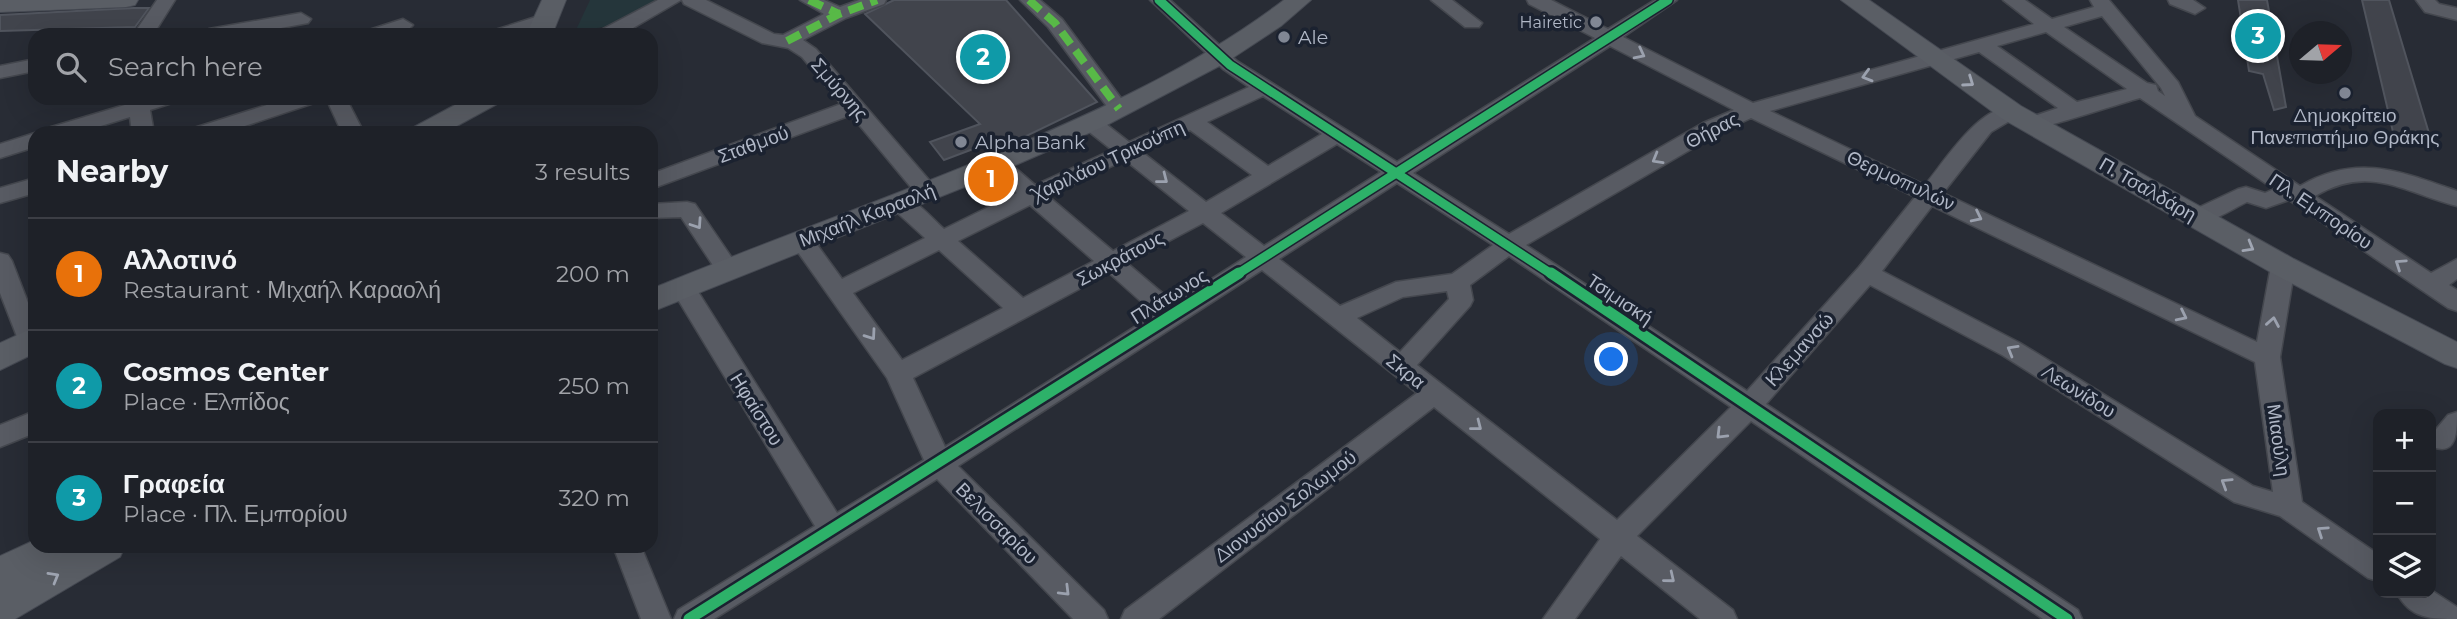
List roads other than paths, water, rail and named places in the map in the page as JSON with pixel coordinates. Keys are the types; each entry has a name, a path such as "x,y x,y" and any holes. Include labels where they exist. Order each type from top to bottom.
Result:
{"main road":[{"path":"15,3 126,0"},
{"path":"550,23 576,0"},
{"name":"Μιχαήλ Καραολή","path":"658,299 997,164 1090,122 1220,57 1254,36 1299,0"},
{"name":"Π. Τσαλδάρη","path":"1853,0 2022,118 2283,266 2457,356"},
{"path":"437,126 475,105"},
{"path":"0,358 28,343"},
{"path":"0,573 44,553"},
{"path":"0,608 95,553"}],"street":[{"path":"148,28 166,0"},
{"path":"619,28 672,0"},
{"name":"Σμύρνης","path":"691,0 769,39 787,41 809,53 928,192"},
{"path":"809,0 839,14"},
{"path":"787,41 839,14 877,0"},
{"path":"1029,0 1055,23 1119,108"},
{"name":"Τσιμισκή","path":"1159,0 1220,57 1509,245 2067,619"},
{"path":"1440,0 1472,23"},
{"name":"Θερμοπυλών","path":"1536,0 1751,110 2267,357"},
{"name":"Πλάτωνος","path":"688,619 939,464 1605,37 1668,0"},
{"name":"Πλ. Εμπορίου","path":"2012,0 2139,90 2457,302"},
{"path":"2177,0 2195,8"},
{"path":"2425,0 2432,8 2457,14"},
{"path":"2103,4 2171,86 2186,120"},
{"name":"Θήρας","path":"1457,282 1509,245 1711,128 1751,110 2049,26 2103,4"},
{"path":"251,28 302,18"},
{"path":"529,28 550,23"},
{"path":"396,28 403,26"},
{"path":"1981,44 2074,109"},
{"path":"0,72 28,66"},
{"name":"Κλεμανσώ","path":"1558,619 1619,536 1748,407 1867,273 1983,127 2074,109 2139,90 2171,86"},
{"name":"Χαριλάου Τρικούπη","path":"839,290 1032,195 1265,87"},
{"path":"75,126 130,105"},
{"path":"138,105 142,126"},
{"path":"235,105 240,121"},
{"path":"224,126 289,105"},
{"path":"339,105 350,126"},
{"name":"Σταθμού","path":"658,179 856,106"},
{"path":"1192,121 1266,175"},
{"name":"Σκρα","path":"1090,122 1619,536 1717,618"},
{"name":"Σωκράτους","path":"898,374 1206,212 1338,134"},
{"path":"0,151 28,142"},
{"path":"997,164 1171,314"},
{"path":"2197,217 2246,194 2266,201 2357,171 2387,175 2457,199"},
{"path":"0,196 28,187"},
{"path":"899,202 1022,311"},
{"path":"658,211 687,209 728,270"},
{"name":"Βελισσαρίου","path":"802,241 898,374 939,464 1093,619"},
{"path":"0,261 28,328"},
{"name":"Μιαούλη","path":"2283,266 2267,357 2289,508"},
{"path":"2431,285 2457,267"},
{"name":"Λεωνίδου","path":"1867,273 2011,349 2244,494 2289,508"},
{"path":"1339,317 1373,299 1411,285 1457,282 1461,300 1419,350 1400,366"},
{"name":"Ηφαίστου","path":"683,288 831,530"},
{"name":"Διονυσίου Σολωμού","path":"1136,619 1435,393"},
{"path":"0,437 28,424"},
{"path":"2289,508 2373,566"},
{"path":"630,553 656,619"},
{"path":"2420,598 2451,619"}],"place":[{"name":"Hairetic","path":"1596,22"},
{"name":"Γραφεία","path":"2258,36"},
{"name":"Ale","path":"1284,37"},
{"name":"Cosmos Center","path":"983,57"},
{"name":"Δημοκρίτειο Πανεπιστήμιο Θράκης","path":"2345,93"},
{"name":"Alpha Bank","path":"961,142"},
{"name":"Αλλοτινό","path":"991,179"}]}
